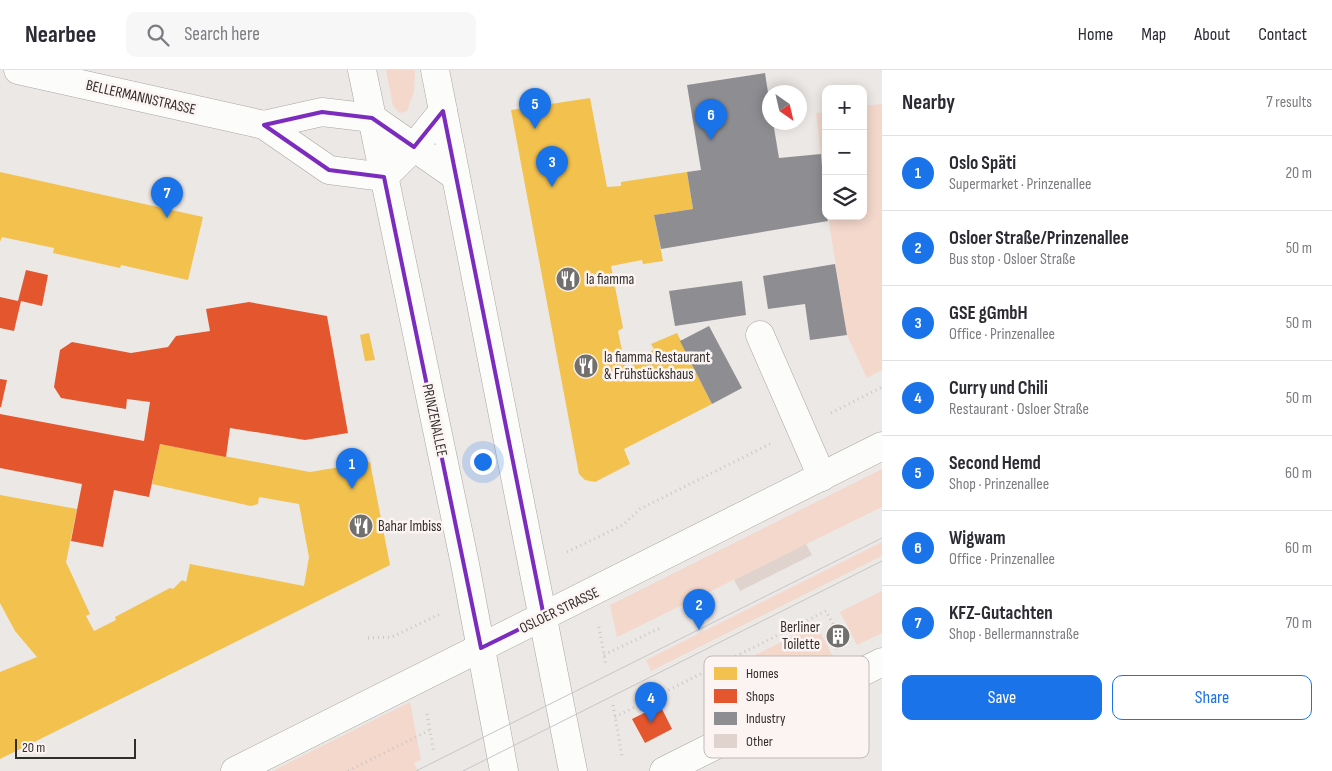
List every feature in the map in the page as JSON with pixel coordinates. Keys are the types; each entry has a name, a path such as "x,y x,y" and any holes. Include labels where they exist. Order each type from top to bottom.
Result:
{"main road":[{"name":"BELLERMANNSTRASSE","path":"18,70 264,125 329,170 384,177"},
{"name":"PRINZENALLEE","path":"362,70 481,648 504,771"},
{"path":"435,70 454,175 544,617 573,771"},
{"path":"384,177 414,147 442,110"},
{"name":"BELLERMANNSTRASSE","path":"264,125 322,112 372,118 454,175"},
{"path":"760,335 822,478"},
{"name":"OSLOER STRASSE","path":"235,771 822,478 882,446"},
{"path":"869,668 882,662"},
{"path":"664,771 704,751"}],"path":[{"path":"595,539 623,525 640,509 882,387"},
{"path":"736,656 826,611 834,626"},
{"path":"598,621 606,666"},
{"path":"604,655 660,628"},
{"path":"368,638 392,637"},
{"path":"615,717 704,672"},
{"path":"613,705 622,756"},
{"path":"426,713 434,753"},
{"path":"348,771 430,730"}],"highlighted area":[{"path":"443,111 544,617 481,648 384,177 329,170 264,125 322,112 372,118 414,147"}],"shaded area":[{"path":"386,70 415,70 414,92 407,111 400,113 393,106"},
{"path":"882,104 882,370 867,378 847,335 829,220 867,220 867,106"},
{"path":"822,112 822,167 816,113"},
{"path":"882,469 882,507 617,637 610,605"},
{"path":"882,542 882,556 651,671 646,660"},
{"path":"882,591 882,633 857,645 840,612"},
{"path":"816,624 832,656 754,656"},
{"path":"410,702 421,760 414,763 418,771 272,771"}],"building: Homes":[{"path":"590,98 607,187 621,186 621,182 687,172 693,209 654,215 663,261 643,264 642,260 611,266 623,328 618,331 622,351 619,351 618,359 621,364 630,366 642,360 654,349 651,344 677,333 712,404 624,449 630,464 595,482 585,480 579,474 511,110"},
{"path":"0,172 203,217 188,280 121,265 120,268 53,253 54,248 2,237 0,242"},
{"path":"369,333 375,360 365,361 360,335"},
{"path":"160,444 310,472 370,462 390,565 0,759 0,672 37,657 15,631 0,603 0,495 77,509 66,562 90,614 86,616 94,631 116,620 115,617 170,588 173,589 182,580 186,582 190,564 304,586 309,557 299,504 259,497 258,504 251,506 152,484"}],"building: Shops":[{"path":"26,270 48,275 42,306 21,301 14,331 0,328 0,297 18,301"},
{"path":"249,302 327,316 348,433 305,440 230,428 226,457 160,444 149,497 114,490 103,547 71,541 82,484 0,468 0,414 144,441 150,402 127,399 126,409 61,398 54,387 60,350 72,342 131,353 168,347 176,336 210,331 206,309"},
{"path":"0,379 7,380 1,407 0,407"},
{"path":"660,705 672,729 645,743 632,719"}],"building: Industry":[{"path":"765,73 767,85 762,85 762,130 774,130 779,158 821,154 822,220 828,221 661,249 654,215 693,209 687,172 701,170 687,85"},
{"path":"835,264 847,335 810,340 805,304 768,309 763,276"},
{"path":"742,281 746,315 675,326 669,291"},
{"path":"709,326 742,388 712,404 680,341"}],"building: Other":[{"path":"806,544 812,555 740,591 734,580"},
{"name":"Berliner Toilette","path":"840,623 850,642 836,650 826,630"}],"tram line":[{"path":"416,771 882,538"},
{"path":"463,771 882,561"}],"place":[{"name":"Second Hemd","path":"535,129"},
{"name":"Wigwam","path":"711,140"},
{"name":"GSE gGmbH","path":"552,187"},
{"name":"KFZ-Gutachten","path":"167,218"},
{"name":"la fiamma","path":"568,279"},
{"name":"la fiamma Restaurant & Frühstückshaus","path":"586,366"},
{"name":"Oslo Späti","path":"352,489"},
{"name":"Bahar Imbiss","path":"361,526"},
{"name":"Osloer Straße/Prinzenallee","path":"699,630"},
{"name":"Berliner Toilette","path":"838,636"},
{"name":"Curry und Chili","path":"651,723"}]}
